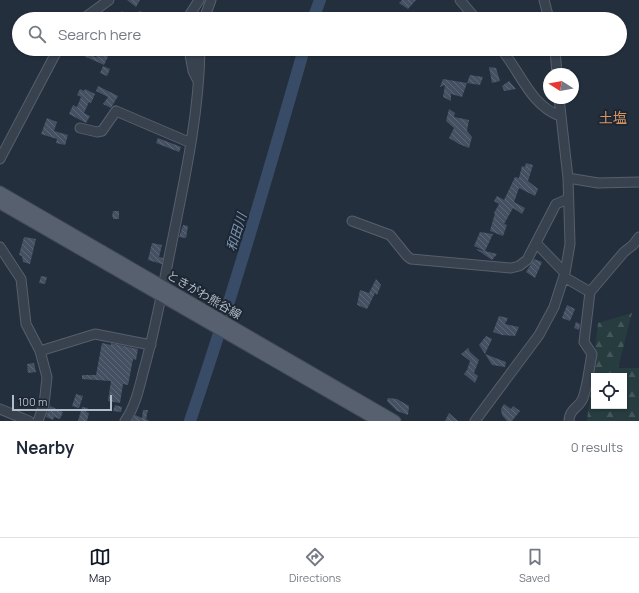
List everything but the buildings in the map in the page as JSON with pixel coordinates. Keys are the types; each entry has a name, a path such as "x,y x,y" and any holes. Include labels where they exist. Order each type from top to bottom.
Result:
{"main road":[{"name":"ときがわ熊谷線","path":"0,192 379,421"},
{"name":"ときがわ熊谷線","path":"0,203 163,291"},
{"name":"ときがわ熊谷線","path":"243,338 395,421"}],"street":[{"path":"93,12 109,0"},
{"path":"192,12 199,0"},
{"path":"207,12 211,0"},
{"path":"460,0 470,12"},
{"path":"544,0 547,12"},
{"path":"0,159 54,56"},
{"path":"190,56 193,71 199,84"},
{"path":"125,421 130,414 151,345 163,291 191,143 199,84 200,56"},
{"path":"506,56 535,98 552,113 560,116"},
{"path":"556,56 557,68"},
{"path":"475,421 539,335 554,307 565,275 570,244 568,178 559,104"},
{"path":"80,128 97,132 102,131 116,111 191,143"},
{"path":"568,178 598,183 639,182"},
{"path":"352,221 390,235 411,259 511,268 519,266 527,260 556,204 568,199"},
{"path":"569,421 571,411 583,399 592,354 584,342 590,292 624,252 633,246 639,236"},
{"path":"536,243 565,275 590,292"},
{"path":"0,247 21,279 26,324 40,351 47,377 44,405 38,421"},
{"path":"40,351 95,334 151,345"},
{"path":"0,409 29,421"}],"green space":[{"path":"632,313 618,368 639,368 639,421 587,421 591,385 591,409 627,409 627,373 592,373 598,323"}],"waterway":[{"name":"和田川","path":"316,12 320,0"},
{"name":"和田川","path":"190,421 235,282 302,56"}],"district":[{"name":"土塩","path":"613,118"}]}
